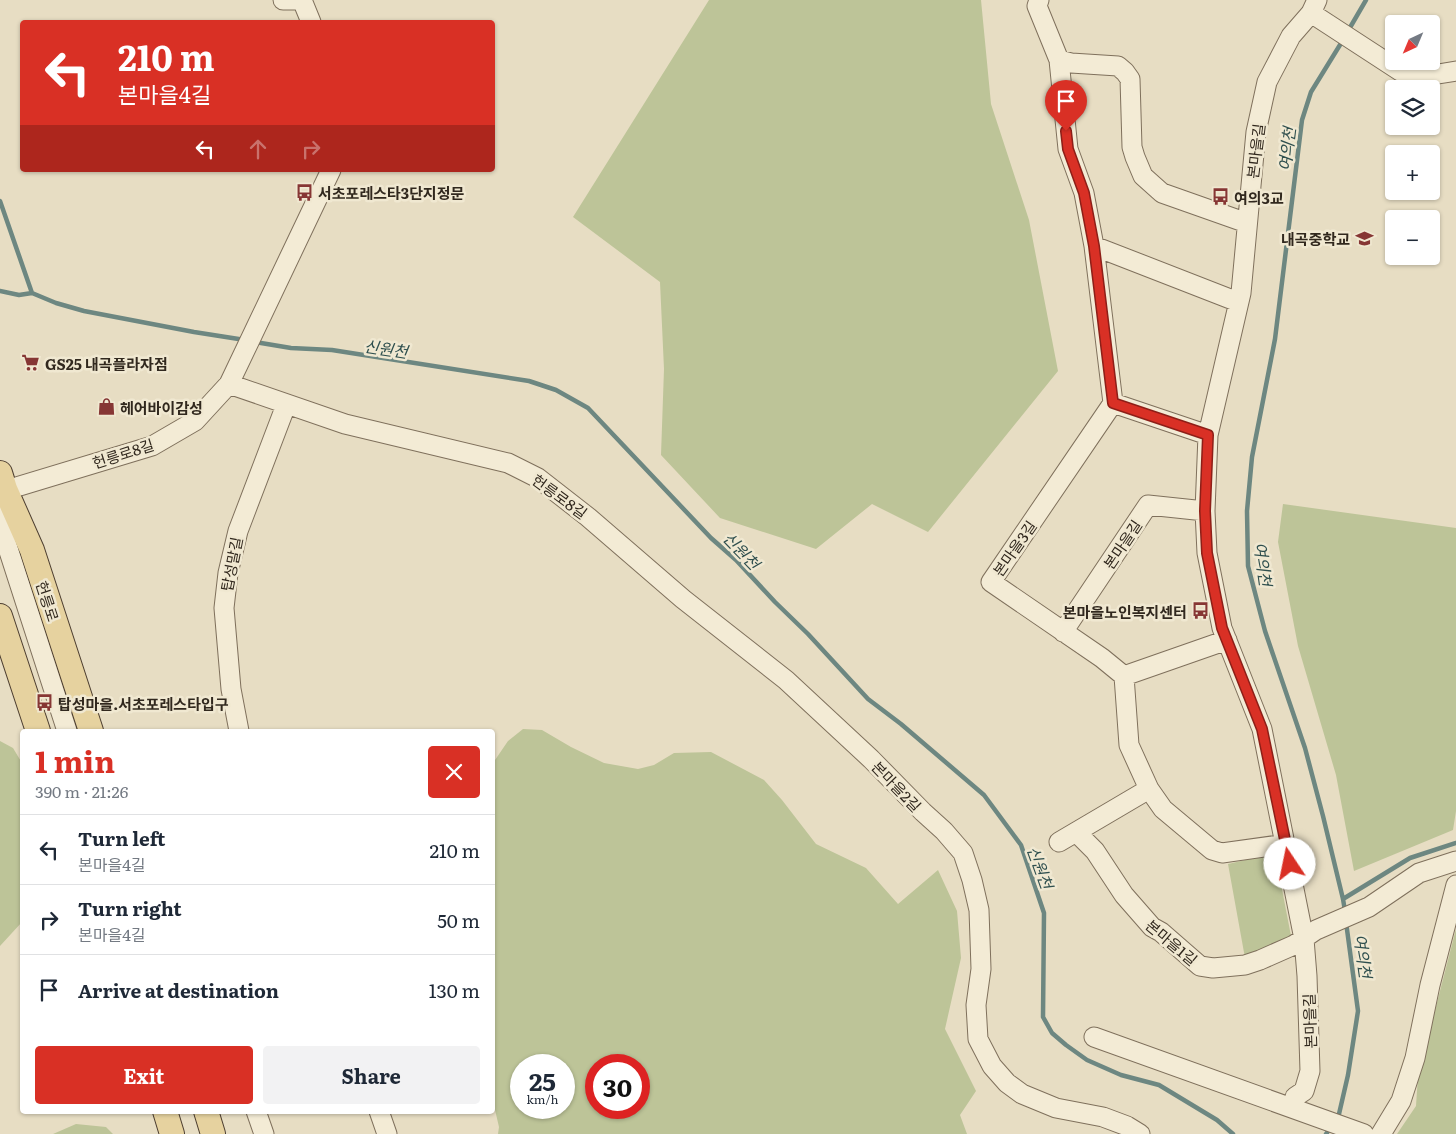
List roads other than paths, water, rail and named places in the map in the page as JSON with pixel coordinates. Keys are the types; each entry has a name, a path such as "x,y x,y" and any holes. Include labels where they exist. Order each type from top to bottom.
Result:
{"main road":[{"name":"헌릉로","path":"2,484 32,550 90,729"},
{"path":"0,616 37,729"},
{"path":"166,1114 172,1134"},
{"path":"207,1114 213,1134"}],"street":[{"path":"283,0 294,0"},
{"path":"302,0 310,20"},
{"path":"1039,0 1037,6 1059,60 1068,149 1084,193 1094,246 1108,411 1208,435"},
{"path":"1317,12 1364,48 1400,71 1432,74 1456,71"},
{"name":"본마을길","path":"1297,1104 1304,1091 1310,1071 1307,976 1310,935 1286,844 1262,729 1224,641 1207,553 1205,511 1208,435 1241,293 1256,132 1267,82 1291,36 1317,12"},
{"path":"1059,60 1071,63 1118,66 1126,72 1130,79 1132,147 1134,157 1143,176 1162,193 1247,224"},
{"name":"헌릉로8길","path":"2,484 152,446 195,420 229,384 330,172"},
{"path":"1094,246 1238,302"},
{"name":"헌릉로8길","path":"229,384 345,424 508,463 538,478 588,516 683,599 786,680 808,702"},
{"name":"탑성말길","path":"239,729 231,689 224,608 228,573 238,531 286,405"},
{"name":"본마을3길","path":"1108,411 990,582 1102,658 1124,676"},
{"path":"2,484 4,536 67,729"},
{"name":"본마을길","path":"1063,632 1148,505 1205,511"},
{"path":"0,546 59,729"},
{"path":"1224,641 1124,676 1129,745 1149,789 1163,809 1212,850 1222,853 1286,844"},
{"name":"본마을2길","path":"808,702 871,759 944,831 963,853 979,910 981,969 976,1005 978,1039 992,1066 1022,1094 1056,1108 1103,1117 1127,1126 1140,1134"},
{"path":"1059,842 1149,789"},
{"name":"본마을1길","path":"1076,832 1095,851 1124,895 1152,927 1161,932 1200,966 1213,968 1245,965 1260,960 1369,907 1419,873 1456,861"},
{"path":"1381,1134 1401,1101 1415,1058 1430,985 1456,885"},
{"path":"1094,1037 1297,1104 1362,1133"},
{"path":"257,1114 264,1134"},
{"path":"380,1114 386,1134"}],"waterway":[{"name":"여의천","path":"1348,31 1366,0"},
{"name":"여의천","path":"1343,40 1311,92 1302,120 1275,339 1252,457 1247,511 1248,566 1265,631 1305,748 1345,911"},
{"path":"0,201 32,293"},
{"name":"신원천","path":"0,291 19,295 32,293 56,303 84,311 245,340"},
{"name":"신원천","path":"255,342 291,348 332,350 529,381 556,390 588,408 711,538 736,560 808,634 868,699 901,724 984,795 1021,845 1044,913 1043,1017 1052,1033 1087,1060 1121,1075 1159,1085 1217,1120 1233,1134"},
{"path":"1343,899 1410,858 1456,843"},
{"name":"여의천","path":"1335,1120 1339,1114 1348,1075 1358,1011 1346,922"},
{"name":"여의천","path":"1326,1134 1331,1127"}],"place":[{"name":"서초포레스타3단지정문","path":"304,192"},
{"name":"여의3교","path":"1220,197"},
{"name":"내곡중학교","path":"1364,238"},
{"name":"GS25 내곡플라자점","path":"31,363"},
{"name":"헤어바이감성","path":"106,407"},
{"name":"본마을노인복지센터","path":"1201,611"},
{"name":"탑성마을.서초포레스타입구","path":"44,703"}]}
